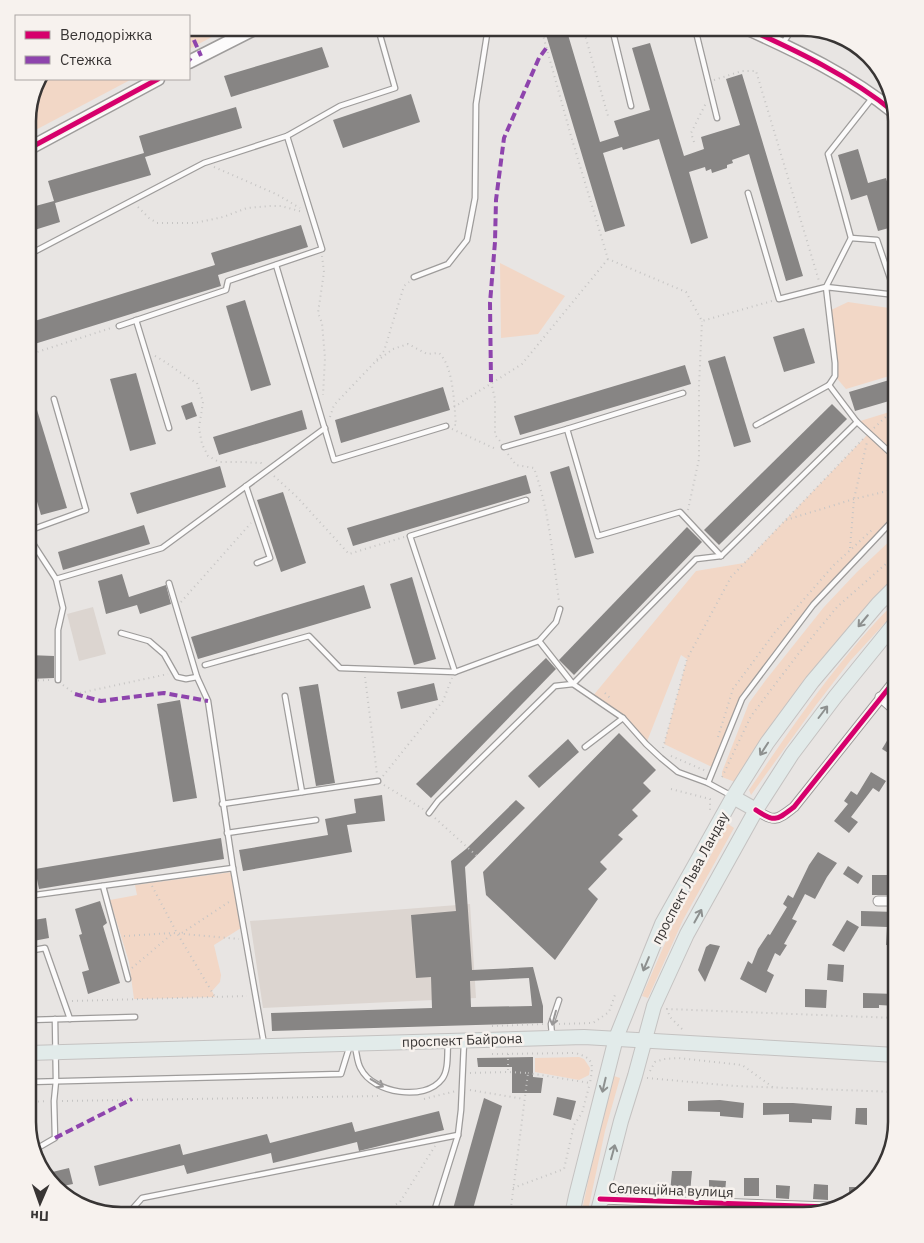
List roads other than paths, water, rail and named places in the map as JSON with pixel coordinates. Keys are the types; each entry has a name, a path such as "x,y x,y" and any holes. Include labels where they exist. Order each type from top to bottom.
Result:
{"main road":[{"name":"проспект Льва Ландау","path":"574,1207 616,1038 662,924 733,797 767,744 812,682 888,594"},
{"name":"проспект Льва Ландау","path":"599,1207 654,1006 687,934 756,810 792,754 834,697 888,632"},
{"path":"733,797 756,810"},
{"name":"проспект Байрона","path":"36,1053 552,1037 616,1038 888,1055"}],"street":[{"path":"190,61 240,36"},
{"path":"764,36 782,44 874,96 886,106"},
{"path":"36,145 156,80"},
{"path":"756,810 771,819 776,819 794,807 888,688"},
{"path":"880,697 888,704"},
{"path":"878,901 888,901"},
{"name":"Селекційна вулиця","path":"600,1199 810,1206"}],"lane":[{"path":"36,251 204,163 287,136 340,106 395,88 380,36"},
{"path":"414,278 448,264 467,240 475,198 476,104 487,36"},
{"path":"614,36 631,106"},
{"path":"697,36 717,118"},
{"path":"782,44 788,36"},
{"path":"756,425 829,385 835,376 835,363 823,288 851,238 828,154 874,96"},
{"path":"119,326 226,290 228,281 322,249 287,136"},
{"path":"748,193 779,299 823,288 888,294"},
{"path":"851,238 877,240 888,272"},
{"path":"276,265 334,460 446,426"},
{"path":"136,320 169,428"},
{"path":"829,385 857,422 888,451"},
{"path":"504,447 683,393"},
{"path":"36,528 86,510 54,399"},
{"path":"429,813 438,801 555,686 573,684 696,559 721,556 857,422"},
{"path":"56,579 162,548 325,428"},
{"path":"567,429 598,536 680,512 721,556"},
{"path":"246,486 270,558 257,562"},
{"path":"455,672 410,536 526,500"},
{"path":"708,783 742,699 813,605 888,525"},
{"path":"36,548 56,579 63,608 58,630 58,680"},
{"path":"169,583 197,677 208,701 226,833 264,1046"},
{"path":"205,665 309,636 340,668 455,672 539,640 556,622 560,609"},
{"path":"121,633 149,641 164,654 177,677 186,680 197,677"},
{"path":"539,640 573,684 623,718 646,744 678,772 708,783 733,797"},
{"path":"286,696 302,792"},
{"path":"585,747 623,718"},
{"path":"222,804 378,781"},
{"path":"226,833 316,820"},
{"path":"36,895 233,868"},
{"path":"103,886 128,979"},
{"path":"36,950 45,948 70,1018"},
{"path":"552,1037 552,1024 559,1000"},
{"path":"36,1020 135,1017"},
{"path":"40,1147 55,1138 55,1019"},
{"path":"435,1207 458,1135 464,1040"},
{"path":"352,1043 361,1070 376,1085 401,1093 421,1092 436,1085 443,1079 447,1066 448,1041"},
{"path":"36,1082 341,1074 352,1043"},
{"path":"134,1207 142,1198 458,1135"}]}
